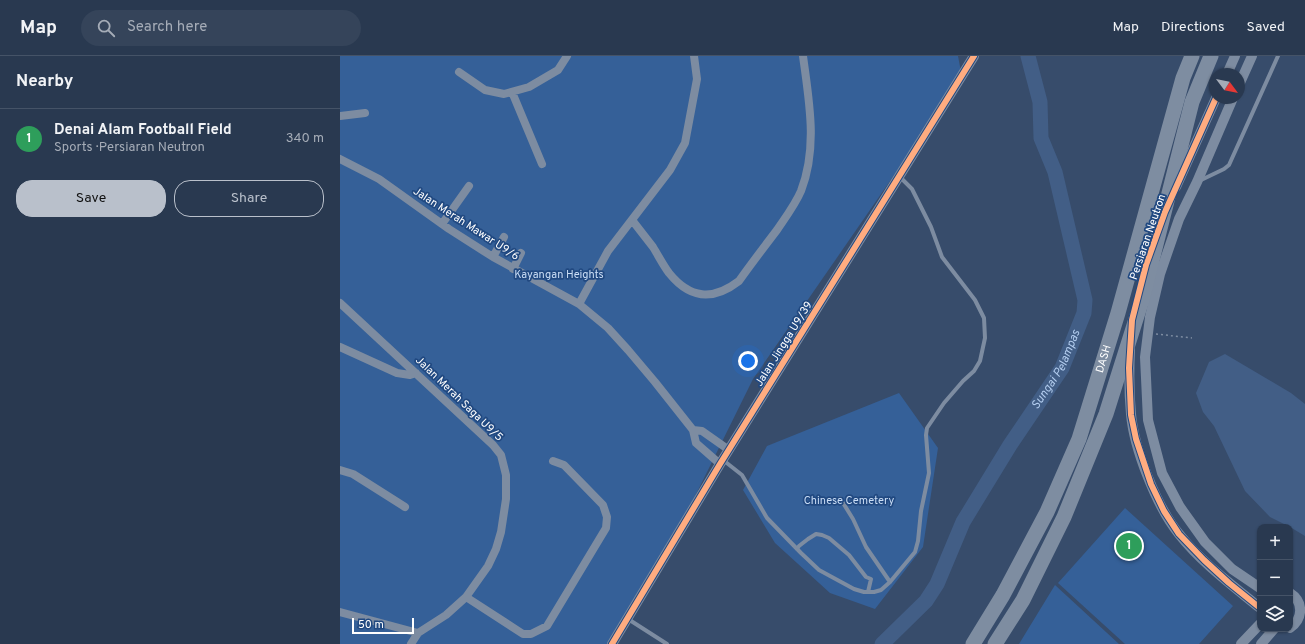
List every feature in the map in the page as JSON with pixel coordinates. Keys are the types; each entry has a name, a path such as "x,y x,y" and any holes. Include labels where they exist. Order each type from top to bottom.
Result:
{"highway":[{"name":"DASH","path":"973,644 1004,595 1047,512 1079,439 1118,313 1183,78 1192,56"},
{"name":"DASH","path":"995,644 1023,600 1064,517 1106,414 1142,300 1192,102 1211,56"}],"street":[{"path":"459,72 485,90 504,94 529,87 558,70 567,56"},
{"path":"579,304 608,251 670,170 685,143 697,79 694,56"},
{"path":"632,220 669,273 677,282 691,291 699,294 718,294 730,288 739,281 784,219 801,191 809,163 812,126 803,56"},
{"name":"Jalan Jingga U9/39","path":"612,644 729,450 974,56"},
{"path":"1230,68 1235,56"},
{"path":"1245,72 1252,56"},
{"path":"512,92 542,164"},
{"name":"Persiaran Neutron","path":"1213,104 1165,212 1146,265 1132,320 1129,368 1131,415 1136,439 1151,484 1164,511 1179,534 1229,583 1257,606"},
{"path":"1230,104 1197,182 1179,219 1160,274 1150,317 1145,357 1148,420 1162,473 1180,507 1205,542 1232,569 1257,586"},
{"path":"340,116 366,113"},
{"name":"Jalan Merah Mawar U9/6","path":"340,159 379,179 442,224 493,257 579,304 608,328 655,382 693,430 696,443 722,462"},
{"path":"442,224 469,186"},
{"path":"493,257 504,237"},
{"path":"513,268 521,253"},
{"name":"Jalan Merah Saga U9/5","path":"340,303 493,444 501,455 506,475 506,499 501,532 496,549 488,566 466,597 446,615 418,632 411,644"},
{"path":"340,347 396,373 410,375 416,373"},
{"path":"693,430 702,431 729,450"},
{"path":"466,597 523,634 531,634 547,626 606,528 607,517 603,505 564,465 553,460"},
{"path":"340,470 353,474 405,507"},
{"path":"1293,596 1303,608 1298,619 1293,624"},
{"path":"340,612 418,632"},
{"path":"1241,644 1257,627"},
{"path":"1293,627 1305,629"},
{"path":"1262,644 1272,632"}],"lane":[{"path":"1197,182 1229,165 1278,56"},
{"path":"722,462 742,475 767,518 797,549 819,570 854,590 874,592 881,590 910,560 915,552 918,541 921,511 929,473 926,435 927,428 953,392 974,371 980,362 985,338 984,318 975,300 942,257 931,227 912,189 900,177"},
{"path":"840,498 853,519 866,547 890,582"},
{"path":"797,549 816,534 829,538 849,555 866,576 871,579 868,592"},
{"path":"627,619 667,644"}],"path":[{"path":"1148,333 1192,338"}],"green space":[{"name":"Kayangan Heights","path":"340,56 958,56 962,77 753,379 668,551 611,644 340,644"},
{"name":"Chinese Cemetery","path":"899,393 938,448 923,547 875,609 830,593 775,543 743,490 767,446"},
{"path":"1125,508 1233,606 1199,644 1125,644 1058,583"},
{"path":"1055,585 1119,644 1019,644"}],"shaded area":[{"path":"1225,354 1291,393 1305,404 1305,536 1293,529 1293,524 1284,524 1270,517 1245,491 1214,426 1203,412 1196,393 1209,362"}],"waterway":[{"name":"Sungai Pelampas","path":"882,644 926,601 937,584 963,522 1010,445 1062,368 1084,313 1085,300 1055,172 1041,138 1040,102 1028,56"}],"cycle path":[{"path":"612,644 720,464 974,56"},
{"path":"1213,104 1165,212 1146,265 1132,320 1129,368 1131,415 1136,439 1151,484 1164,511 1179,534 1229,583 1257,606"}],"place":[{"name":"Denai Alam Football Field","path":"1129,546"}]}
